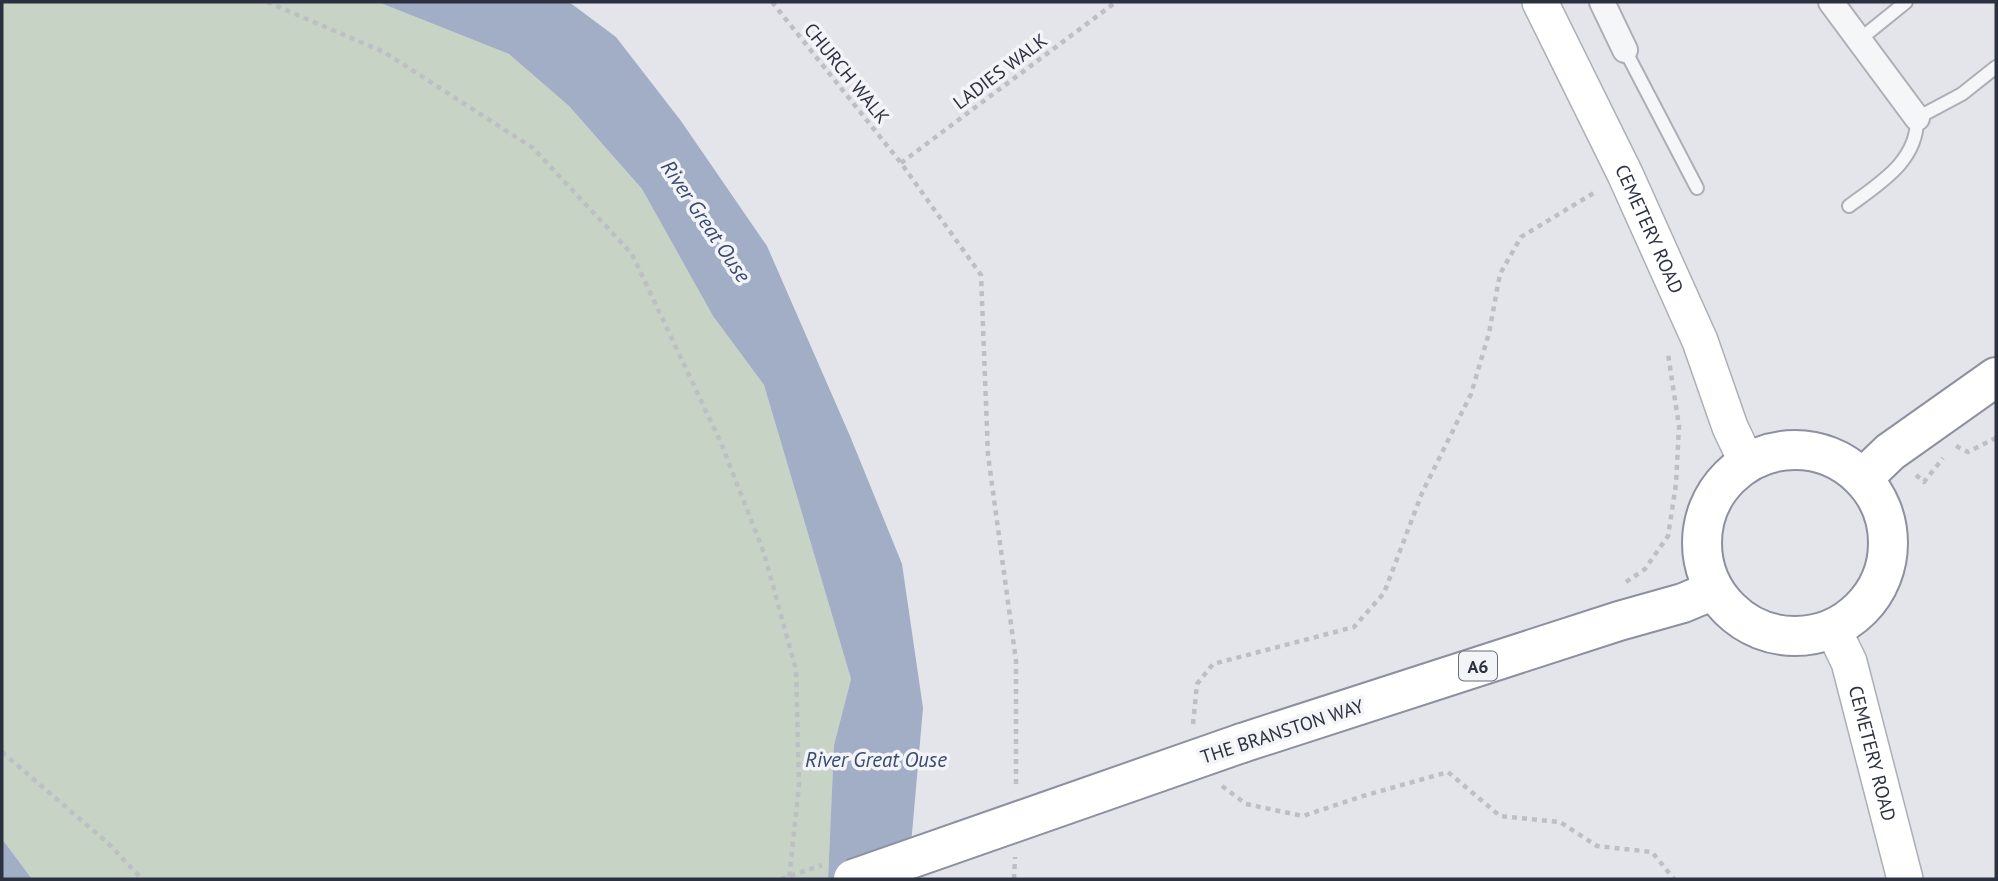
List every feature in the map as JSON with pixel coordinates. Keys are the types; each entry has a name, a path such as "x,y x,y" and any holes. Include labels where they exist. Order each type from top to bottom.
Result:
{"highway":[{"path":"1863,478 1890,452 1996,377"},
{"path":"1808,450 1838,460 1863,478 1880,503 1888,532 1887,562 1877,590 1858,613 1833,629 1806,636 1779,635 1754,627 1731,612 1714,590 1704,563 1704,525 1709,506 1724,481 1747,463 1776,452 1808,450"},
{"name":"THE BRANSTON WAY","path":"853,879 1242,743 1619,621 1683,603 1714,590"}],"main road":[{"name":"CEMETERY ROAD","path":"1540,2 1625,174 1695,329 1730,427 1747,463"},
{"name":"CEMETERY ROAD","path":"1833,629 1849,662 1905,879"}],"street":[{"path":"1602,2 1625,50"},
{"path":"1831,2 1917,118"}],"lane":[{"path":"1859,40 1906,2"},
{"path":"1625,50 1697,188"},
{"path":"1849,206 1893,172 1907,157 1916,137 1917,118 1962,94 1996,67"}],"path":[{"path":"267,2 384,52 533,148 632,254 730,467 764,553 796,670 799,786 789,879"},
{"name":"CHURCH WALK","path":"772,2 901,163 981,275 988,455 1016,662 1016,802"},
{"name":"LADIES WALK","path":"901,163 1116,2"},
{"path":"1192,734 1197,684 1213,664 1354,627 1384,593 1422,493 1471,394 1489,333 1500,274 1521,237 1604,187"},
{"path":"1618,588 1645,569 1668,536 1676,484 1679,426 1668,353"},
{"path":"2,752 109,844 142,879"},
{"path":"1217,783 1246,804 1303,816 1448,772 1500,816 1560,822 1597,846 1653,852 1674,879"},
{"path":"1014,879 1015,853"}],"green space":[{"path":"2,2 378,2 509,54 569,106 642,189 713,316 764,385 851,679 834,745 828,879 32,879 2,839"}],"water":[{"name":"River Great Ouse","path":"378,2 569,2 616,37 681,121 767,246 850,436 902,564 923,708 908,879 828,879 834,745 851,679 764,385 713,316 642,189 569,106 509,54"},
{"path":"2,839 32,879 2,879"}]}
